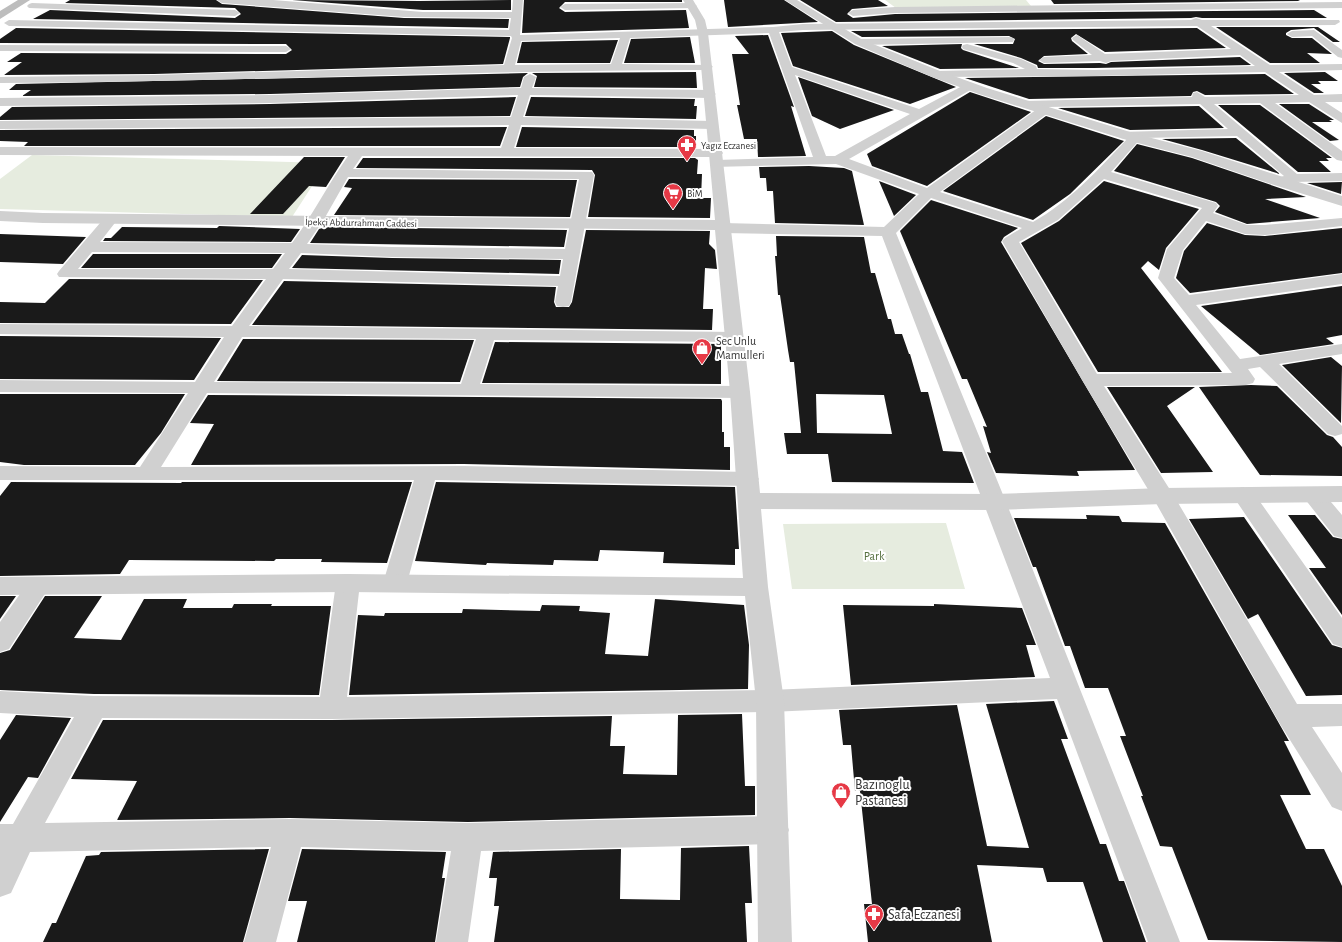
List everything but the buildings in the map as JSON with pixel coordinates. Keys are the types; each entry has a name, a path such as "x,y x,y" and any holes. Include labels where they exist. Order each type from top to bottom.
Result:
{"main road":[{"path":"0,8 12,0"},
{"path":"0,16 29,3"}],"street":[{"path":"0,29 9,23 29,3 41,0"},
{"path":"107,58 188,0"},
{"path":"222,0 298,2 325,8 413,14 516,15"},
{"path":"509,68 515,33 518,0"},
{"path":"790,0 819,17 928,26 1198,22 1337,28"},
{"path":"878,0 894,10"},
{"path":"1035,0 1043,9"},
{"path":"1083,0 1090,9"},
{"path":"29,3 170,12 246,14"},
{"path":"575,36 563,4 694,16 773,30 894,10 1090,9 1183,4 1307,5 1335,3"},
{"path":"1183,4 1198,22 1342,119"},
{"path":"1307,5 1337,28"},
{"path":"921,10 928,26 944,41 1017,61 1042,72"},
{"path":"9,23 150,27 305,28 515,33 575,36 626,35 694,16"},
{"path":"694,16 707,67 710,94 740,392 756,587 770,701 774,830 775,942"},
{"path":"286,19 305,28"},
{"path":"836,19 859,42 936,74 1034,107 1130,136 1197,154 1276,181 1342,201"},
{"path":"515,33 529,26"},
{"path":"264,76 305,28"},
{"path":"1284,34 1314,33 1337,28"},
{"path":"773,30 821,161"},
{"path":"1314,33 1342,55"},
{"path":"1194,35 1232,34"},
{"path":"615,67 626,35"},
{"path":"1093,38 1073,38 1102,57 1120,72"},
{"path":"859,42 1022,39"},
{"path":"0,48 286,49"},
{"path":"1017,61 1243,52"},
{"path":"20,125 47,102 95,67"},
{"path":"0,80 264,76 532,67 707,67"},
{"path":"506,154 527,90 532,67"},
{"path":"1321,67 1337,78"},
{"path":"936,74 1042,72 1094,73 1342,67"},
{"path":"787,69 920,113"},
{"path":"1167,71 1179,81"},
{"path":"327,153 359,96 375,72"},
{"path":"1084,103 1094,73"},
{"path":"270,99 286,75"},
{"path":"144,151 168,124 215,77"},
{"path":"838,160 970,86"},
{"path":"0,102 270,99 527,90 710,94"},
{"path":"1191,91 1294,178"},
{"path":"477,122 487,92"},
{"path":"723,226 888,232 929,193 1034,107 1084,103 1342,98"},
{"path":"1263,100 1342,157"},
{"path":"2,131 20,125 517,121 712,125"},
{"path":"273,152 294,123"},
{"path":"1130,136 1241,132"},
{"path":"1130,136 1102,174 1053,217 1010,241 1091,380 1163,496 1290,716 1342,798"},
{"path":"0,151 506,154 580,153 716,159 838,160 929,193 1033,227"},
{"path":"146,474 237,331 316,221 343,173 357,153"},
{"path":"575,175 580,153"},
{"path":"343,173 587,175 563,302"},
{"path":"1091,380 1246,379 1166,278 1175,249 1211,206 1102,174"},
{"path":"1276,181 1294,178 1342,176"},
{"path":"1203,215 1245,229 1265,230 1342,222"},
{"name":"İpekçi Abdurrahman Caddesi","path":"0,216 111,219 723,226"},
{"path":"111,219 65,274 277,274 567,281"},
{"path":"888,232 995,502 1164,942"},
{"path":"88,247 296,248 392,252 573,254"},
{"path":"1185,301 1342,279"},
{"path":"0,329 734,338"},
{"path":"469,389 487,334"},
{"path":"1236,365 1342,349"},
{"path":"1265,361 1340,433"},
{"path":"0,386 740,392"},
{"path":"0,473 427,473 995,502 1243,494 1342,494"},
{"path":"395,583 427,473"},
{"path":"1243,494 1342,637"},
{"path":"1312,494 1342,530"},
{"path":"332,708 348,583"},
{"path":"0,586 395,583 756,587"},
{"path":"0,642 38,586"},
{"path":"0,702 94,707 332,708 770,701 1066,688"},
{"path":"0,882 11,838 94,707"},
{"path":"1290,716 1342,715"},
{"path":"11,838 290,833 468,837 774,830"},
{"path":"260,942 290,833"},
{"path":"452,942 468,837"}],"green space":[{"path":"885,0 1026,0 1031,6 896,8"},
{"path":"32,155 327,163 292,217 0,209 0,179"},
{"name":"Park","path":"946,523 965,589 792,589 783,524"}],"place":[{"name":"Yagız Eczanesi","path":"687,162"},
{"name":"BiM","path":"673,210"},
{"name":"Sec Unlu Mamulleri","path":"702,365"},
{"name":"Bazınoglu Pastanesi","path":"841,809"},
{"name":"Safa Eczanesi","path":"874,931"}]}
